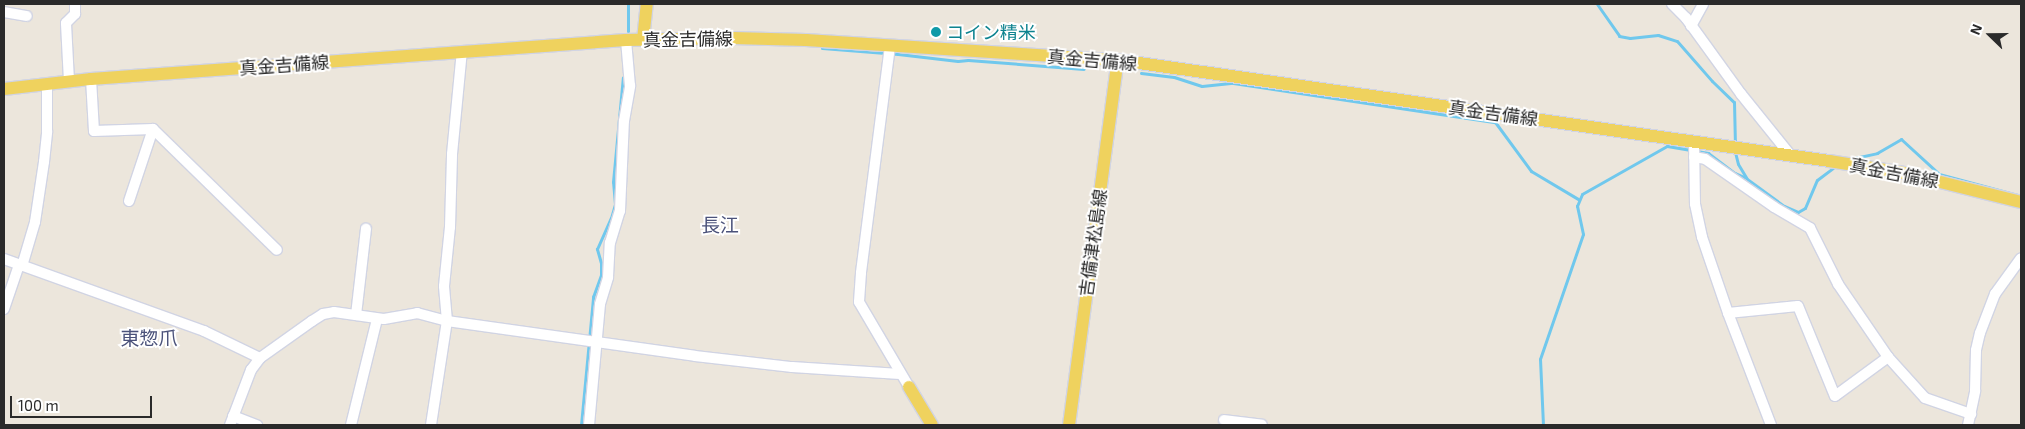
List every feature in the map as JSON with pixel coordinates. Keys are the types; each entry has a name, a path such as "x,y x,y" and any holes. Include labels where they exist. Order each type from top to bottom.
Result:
{"main road":[{"path":"643,40 647,4"},
{"name":"真金吉備線","path":"4,89 92,79 626,40 733,38 890,46 1118,60 1694,150 1734,146 1904,173 2021,202"},
{"name":"吉備津松島線","path":"1068,425 1118,60"},
{"path":"910,387 932,425"}],"street":[{"path":"69,81 66,22 75,14 75,4"},
{"path":"1672,4 1791,156"},
{"path":"1691,26 1702,4"},
{"path":"4,12 27,16"},
{"path":"589,425 600,304 608,277 610,243 620,211 621,156 630,86 626,40"},
{"path":"890,46 862,264 859,302 900,374 910,387"},
{"path":"431,425 447,320 444,286 451,218 451,165 462,52"},
{"path":"92,79 94,131 152,128 277,250"},
{"path":"4,308 21,266 35,222 47,131 48,84"},
{"path":"129,201 152,128"},
{"path":"1694,150 1697,217 1728,313 1771,425"},
{"path":"1694,150 1774,207 1810,228 1838,284 1861,322 1888,357 1925,398 1971,414"},
{"path":"356,315 366,229"},
{"path":"1968,425 1975,391 1976,350 1980,333 1996,294 2021,258"},
{"path":"4,259 204,331 260,358"},
{"path":"1728,313 1798,306 1835,396 1888,357"},
{"path":"257,425 231,421 251,370 260,358 323,314 334,312 377,319 417,313 447,320 597,343 792,367 900,374"},
{"path":"351,425 377,319"},
{"path":"1224,420 1262,425"}],"waterway":[{"path":"628,4 628,31"},
{"path":"1597,4 1619,36 1630,38 1658,35 1677,41 1712,81 1734,102 1735,145"},
{"path":"822,48 958,61 968,60 1084,69"},
{"path":"1141,73 1174,77 1202,86 1233,83 1495,122 1531,171 1578,199"},
{"path":"581,425 593,297 601,275 601,263 597,249 615,204 613,182 623,77"},
{"path":"1845,160 1877,153 1901,139 1939,174 2021,196"},
{"path":"1543,425 1540,359 1583,234 1577,206 1582,194 1667,146 1708,153 1735,173 1746,178"},
{"path":"1735,152 1738,164 1747,179 1784,206 1798,212 1805,208 1817,180 1834,167"}],"place":[{"name":"コイン精米","path":"936,32"}],"district":[{"name":"長江","path":"720,225"},
{"name":"東惣爪","path":"149,338"}]}
